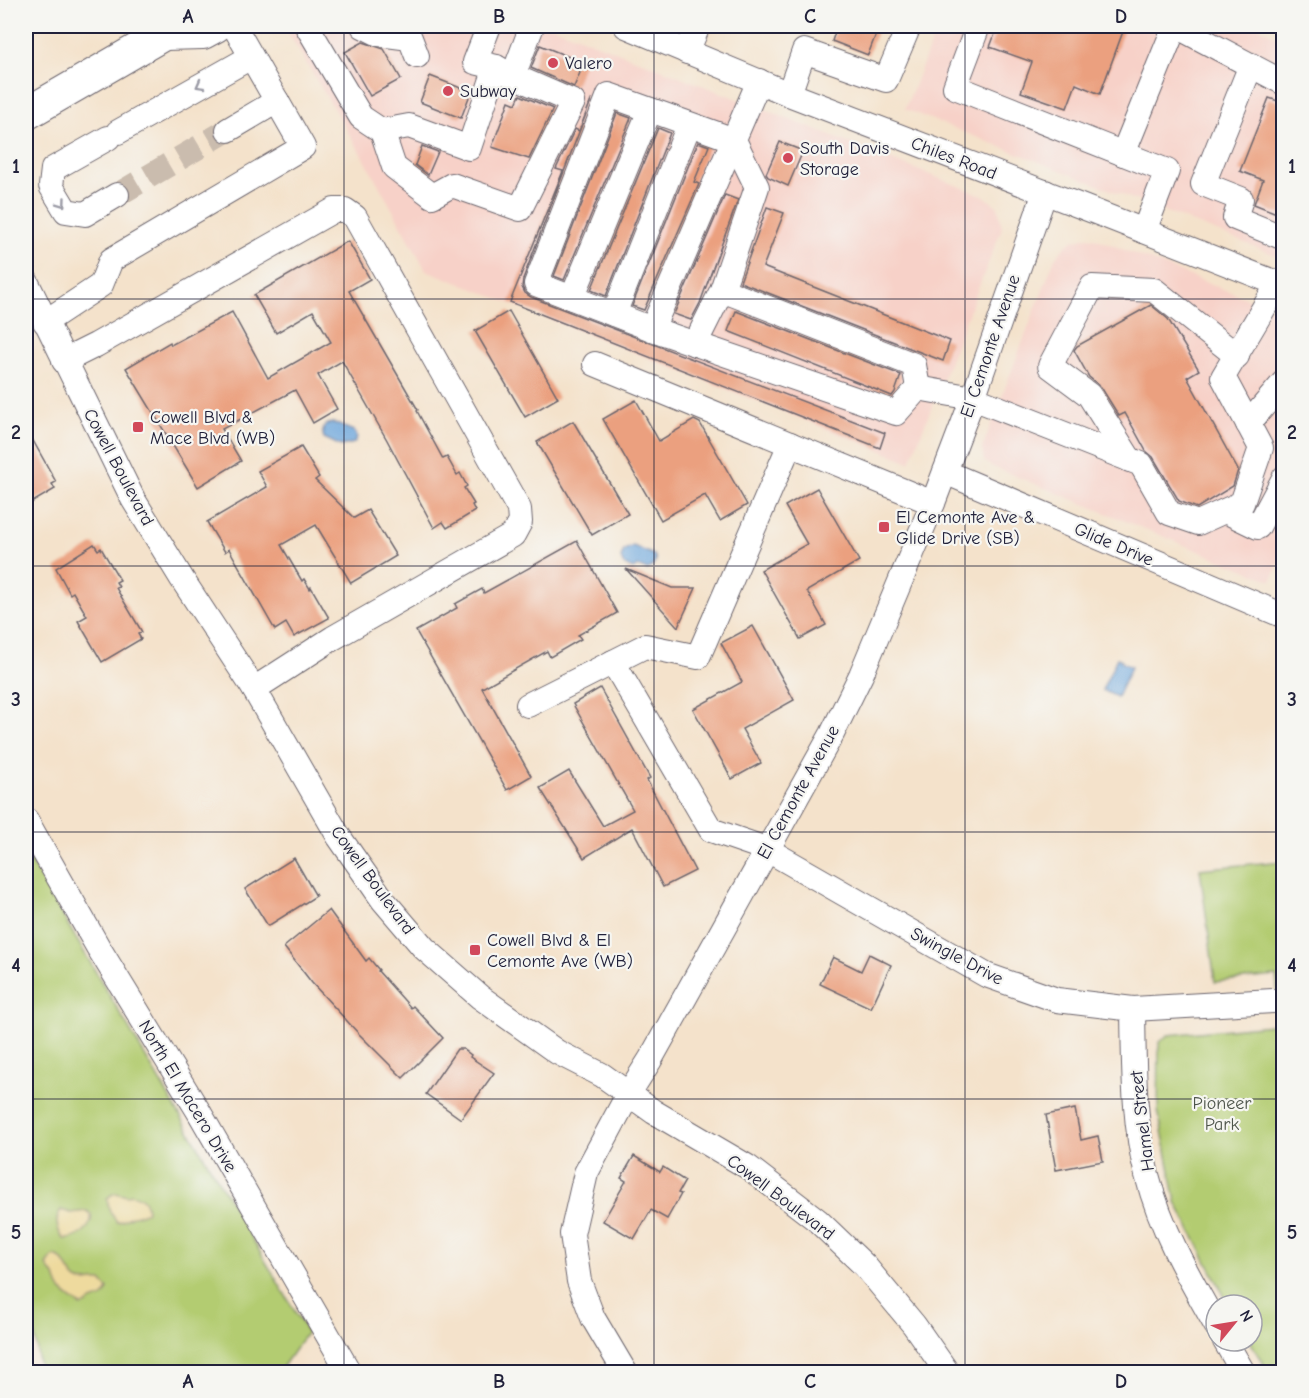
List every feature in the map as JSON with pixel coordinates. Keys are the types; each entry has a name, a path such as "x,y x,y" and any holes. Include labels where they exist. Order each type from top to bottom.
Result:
{"main road":[{"path":"26,114 164,28 203,33 216,26"}],"street":[{"path":"45,322 101,285 111,260 303,147 234,26"},
{"path":"307,26 361,117 382,130 409,126 469,148"},
{"path":"363,26 379,34 415,40"},
{"path":"452,185 520,209 573,102 505,71 475,62 489,26"},
{"path":"382,130 394,167 432,196 452,185 505,71 532,26"},
{"name":"Chiles Road","path":"626,26 789,94 1281,285"},
{"path":"687,52 698,26"},
{"path":"789,94 804,51 886,80 909,26"},
{"path":"978,26 955,87 1241,199 1235,218 1284,238"},
{"path":"1123,154 1175,26 1284,83"},
{"path":"117,195 86,214 66,211 51,186 53,169 251,57"},
{"path":"1203,184 1251,66"},
{"path":"652,329 759,81"},
{"path":"695,344 722,290 758,187 734,140 609,95 536,284 652,329 695,344 896,413 918,388"},
{"path":"228,130 277,101"},
{"path":"572,298 650,110"},
{"path":"614,314 689,125"},
{"path":"1144,231 1167,171"},
{"name":"El Cemonte Avenue","path":"625,1372 593,1318 579,1281 572,1234 586,1173 832,734 861,675 945,472 1044,192"},
{"path":"64,361 334,210 345,210 355,217 519,509 520,522 513,535 333,638 254,688"},
{"name":"Cowell Boulevard","path":"26,281 133,499 182,579 254,688 339,837 383,900 424,948 480,997 548,1045 629,1093 654,1112 748,1167 818,1220 865,1266 914,1325 947,1372"},
{"path":"918,388 973,398 1141,464 1169,513 1198,523 1242,503 1261,448 1223,377 1281,285"},
{"path":"1130,460 1089,395 1050,366 1092,286 1154,290 1237,356"},
{"path":"722,290 914,365 918,388"},
{"path":"595,364 933,503"},
{"path":"1248,424 1284,382"},
{"path":"528,705 645,646 698,657 790,444"},
{"name":"Glide Drive","path":"945,472 1284,616"},
{"path":"1225,511 1258,527 1284,478"},
{"name":"Swingle Drive","path":"613,662 711,830 766,849 986,975 1057,1000 1133,1010 1273,1001"},
{"name":"North El Macero Drive","path":"26,820 98,947 200,1112 349,1372"},
{"name":"Hamel Street","path":"1133,1010 1137,1119 1147,1173 1160,1216 1178,1257 1204,1304"},
{"path":"1232,1353 1243,1372"}],"shaded area":[{"path":"284,26 551,26 984,196 998,207 1002,228 910,462 426,270 366,162"},
{"path":"938,26 1257,26 1283,40 1283,258 905,109"},
{"path":"1088,237 1283,313 1284,549 1272,581 991,466 984,461 982,448 1055,258 1066,245"}],"green space":[{"path":"26,853 307,1332 279,1372 40,1372 26,1272"},
{"name":"Pioneer Park","path":"1283,861 1283,1372 1268,1372 1257,1353 1264,1353 1264,1293 1223,1293 1176,1202 1158,1110 1159,1042 1168,1035 1281,1024 1276,976 1215,982 1200,869"}],"sand":[{"path":"116,1193 127,1196 131,1194 141,1198 146,1204 147,1211 117,1222 110,1212 107,1199"},
{"path":"61,1210 71,1213 87,1211 91,1214 90,1224 79,1235 64,1239 57,1225"},
{"path":"53,1256 62,1259 77,1280 101,1281 108,1289 106,1294 84,1306 75,1301 60,1289 55,1276 48,1269 47,1265"}],"water":[{"path":"334,423 354,431 357,437 354,443 341,446 324,438 324,427"},
{"path":"633,546 654,555 656,560 653,566 647,570 638,566 633,569 623,564 621,558 624,550"},
{"path":"1117,658 1131,667 1117,697 1102,690"}],"building":[{"path":"837,26 879,26 868,55 832,41"},
{"path":"998,26 1125,26 1100,94 1076,84 1067,108 1021,92 1032,62 990,47"},
{"path":"363,42 384,49 401,79 370,96 345,52"},
{"path":"540,45 584,63 574,87 531,68"},
{"path":"430,76 471,92 461,118 420,102"},
{"path":"520,95 553,109 529,159 492,147 509,101 516,104"},
{"path":"592,98 523,279 522,287 525,293 885,433 880,448 510,302 563,171 556,169 575,129 579,131"},
{"path":"1269,98 1284,103 1284,216 1254,204 1263,180 1240,171"},
{"path":"617,113 631,118 564,280 554,276"},
{"path":"658,128 670,133 606,296 591,290"},
{"path":"698,142 709,146 694,182 699,184 644,310 632,306"},
{"path":"780,142 803,151 788,186 766,174"},
{"path":"422,146 438,152 428,175 415,165"},
{"path":"725,195 738,200 700,303 691,320 674,314"},
{"path":"767,207 784,213 763,267 950,341 943,361 740,282"},
{"path":"348,241 370,279 349,291 418,410 443,459 447,457 457,475 460,473 467,486 464,488 474,504 472,505 475,511 447,528 443,522 434,528 342,361 318,375 337,409 313,423 295,390 222,429 241,461 198,487 126,368 170,342 171,345 232,312 268,378 331,342 313,311 276,333 254,295"},
{"path":"1151,305 1168,319 1199,370 1187,377 1238,470 1233,486 1197,508 1179,501 1153,457 1146,451 1125,413 1119,416 1101,387 1089,377 1074,350 1077,346"},
{"path":"509,311 558,398 525,417 475,331"},
{"path":"736,311 901,375 895,392 892,396 728,331"},
{"path":"636,400 659,441 694,420 700,423 747,505 720,521 705,495 661,520 603,419"},
{"path":"573,421 628,514 592,535 537,442"},
{"path":"26,428 56,482 52,484 55,489 26,506"},
{"path":"301,447 319,477 315,480 354,518 368,510 396,556 351,583 316,525 281,545 302,581 304,579 310,589 311,587 329,618 294,637 286,623 275,630 229,549 225,552 207,522 267,487 258,471"},
{"path":"817,488 859,561 807,591 826,625 800,639 761,570 807,544 785,506"},
{"path":"577,541 617,613 578,635 581,639 550,657 547,651 482,688 531,776 507,790 416,631 457,608 455,604 482,589 484,593"},
{"path":"94,544 98,550 101,548 120,580 116,582 119,587 116,588 142,632 138,634 141,639 102,662 78,621 87,616 73,592 70,594 56,568"},
{"path":"626,569 672,588 696,588 678,627"},
{"path":"753,626 794,700 742,729 761,763 732,779 693,709 742,682 721,643"},
{"path":"600,688 650,778 647,780 695,871 663,887 632,828 584,858 540,788 569,771 603,826 633,810 573,704"},
{"path":"294,858 316,896 268,926 245,889"},
{"path":"329,910 366,961 369,958 411,1008 413,1006 443,1038 403,1078 312,983 284,947"},
{"path":"869,954 891,965 871,1008 820,984 833,957 861,971"},
{"path":"457,1049 463,1049 471,1055 470,1057 494,1073 461,1119 426,1094"},
{"path":"1075,1109 1081,1140 1098,1136 1103,1161 1056,1170 1046,1115"},
{"path":"634,1156 660,1172 663,1167 685,1181 678,1193 681,1194 667,1219 651,1210 634,1239 603,1221 626,1181 621,1178"}],"tunnel":[{"path":"117,195 228,130"}],"place":[{"name":"Valero","path":"553,63"},
{"name":"Subway","path":"448,91"},
{"name":"South Davis Storage","path":"788,158"},
{"name":"Cowell Blvd & Mace Blvd (WB)","path":"138,427"},
{"name":"El Cemonte Ave & Glide Drive (SB)","path":"884,527"},
{"name":"Cowell Blvd & El Cemonte Ave (WB)","path":"475,950"}]}
